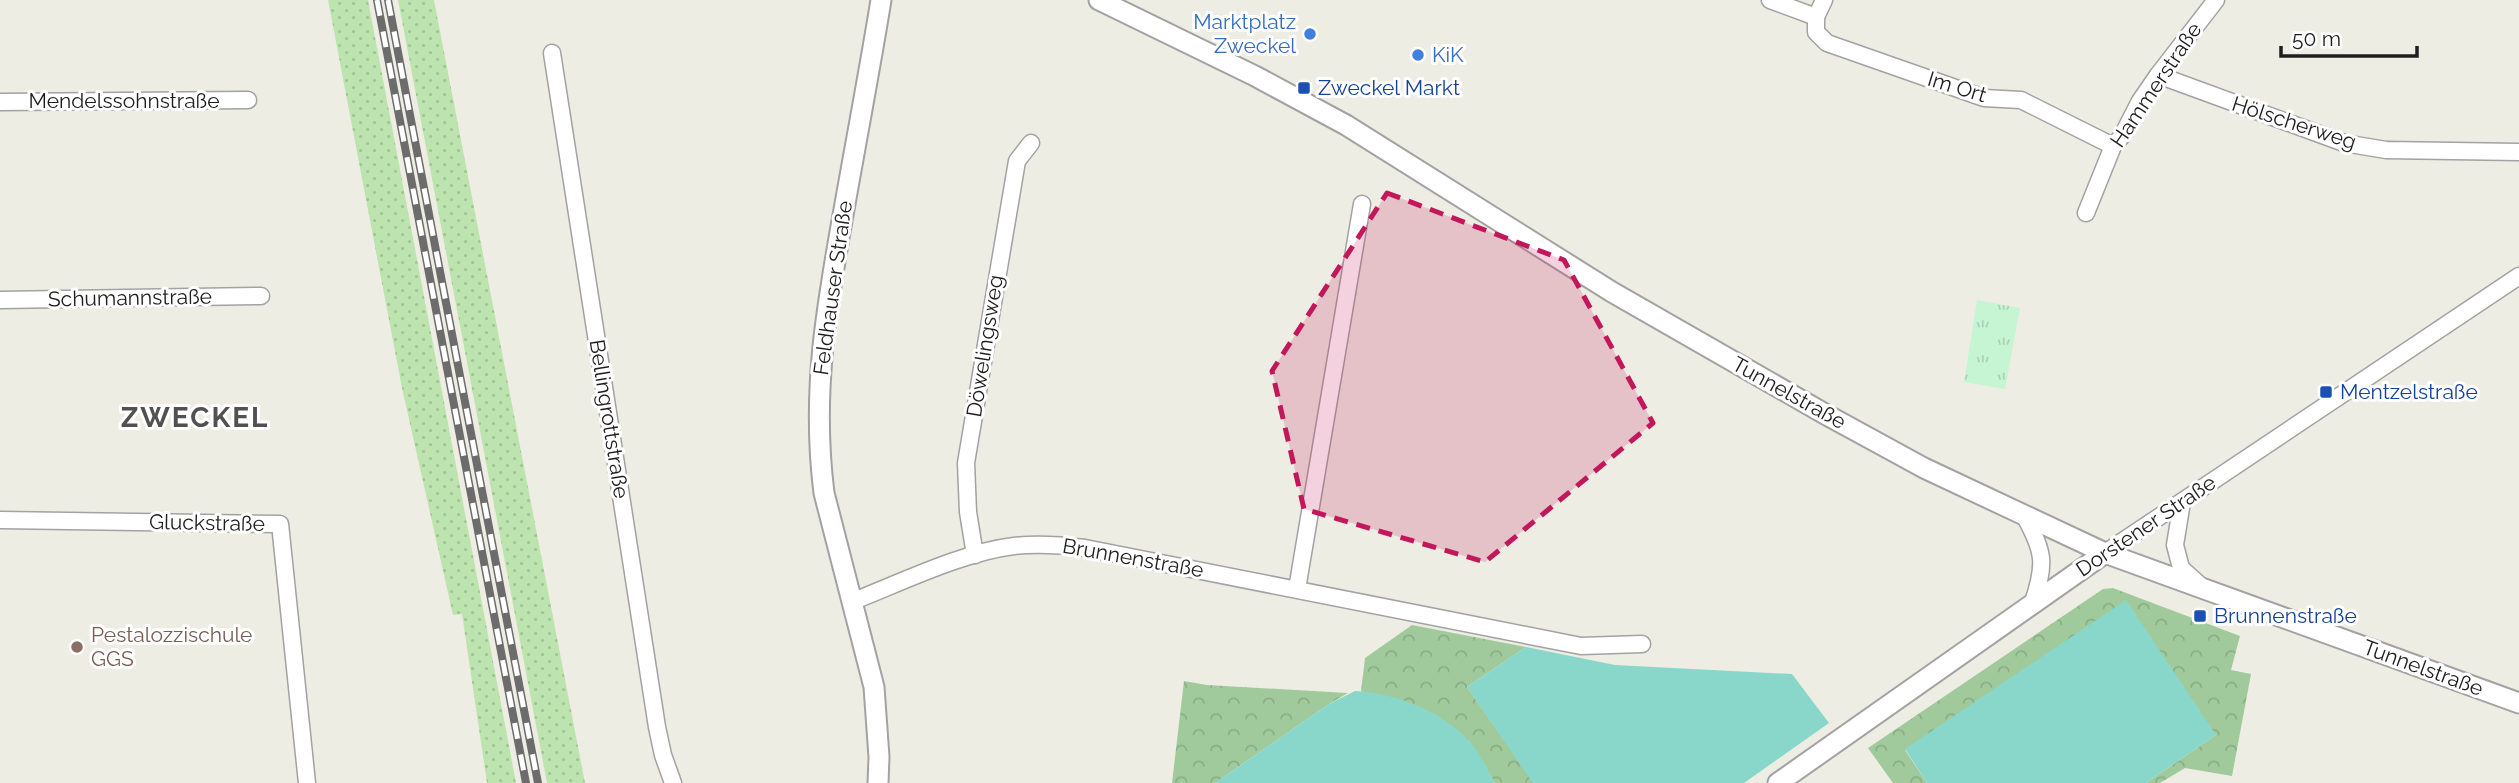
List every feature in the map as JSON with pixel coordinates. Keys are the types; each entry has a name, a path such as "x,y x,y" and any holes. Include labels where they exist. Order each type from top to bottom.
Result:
{"street":[{"name":"Feldhauser Straße","path":"878,783 874,687 824,493 818,431 821,342 881,0"},
{"name":"Tunnelstraße","path":"1099,0 1255,76 1346,125 1575,270 1695,341 1910,460 2025,517 2105,552 2519,702"},
{"path":"1770,0 1816,17 1824,0"},
{"name":"Hammerstraße","path":"2086,213 2113,146 2122,136 2140,101 2216,0"},
{"name":"Im Ort","path":"1816,17 1816,32 1827,43 1984,98 2021,100 2113,146"},
{"name":"Bellingrottstraße","path":"552,53 657,727 673,783"},
{"name":"Hölscherweg","path":"2158,75 2344,143 2386,150 2519,152"},
{"name":"Mendelssohnstraße","path":"0,102 248,100"},
{"name":"Döwelingsweg","path":"975,555 968,512 966,463 1017,161 1031,143"},
{"path":"1297,589 1362,204"},
{"name":"Dorstener Straße","path":"1778,783 2105,552 2519,276"},
{"name":"Schumannstraße","path":"0,300 261,296"},
{"path":"2182,502 2175,545 2181,568 2204,589"},
{"path":"2025,517 2040,543 2041,578 2033,602"},
{"name":"Gluckstraße","path":"0,520 280,524 307,783"},
{"name":"Brunnenstraße","path":"851,603 975,555 1013,546 1050,544 1085,548 1581,646 1642,644"}],"highlighted area":[{"path":"1387,193 1564,260 1653,423 1485,562 1304,509 1272,371"}],"green space":[{"path":"328,0 368,0 516,783 487,783 462,614 453,615 402,388"},
{"path":"398,0 434,0 585,783 547,783"},
{"path":"1977,300 2020,308 2005,389 1964,382"},
{"path":"2113,588 2240,636 2231,670 2251,674 2232,776 2185,768 2160,783 2146,783 2216,735 1905,750 1927,783 1893,783 1868,748 2103,589"},
{"path":"1412,625 1526,647 1467,687 1534,783 1495,783 1469,741 1361,691 1365,658"},
{"path":"1184,681 1207,685 1348,693 1215,783 1172,783"}],"shaded area":[{"path":"2126,600 2216,735 2146,783 1927,783 1905,749"},
{"path":"1526,647 1615,665 1792,674 1829,723 1744,783 1533,783 1467,687"},
{"path":"1355,691 1402,700 1445,721 1473,745 1495,783 1215,783 1329,704"}],"railway":[{"path":"377,0 526,783"},
{"path":"388,0 538,783"}],"place":[{"name":"Marktplatz Zweckel","path":"1310,34"},
{"name":"KiK","path":"1418,55"},
{"name":"Zweckel Markt","path":"1304,88"},
{"name":"Mentzelstraße","path":"2326,392"},
{"name":"Brunnenstraße","path":"2200,616"},
{"name":"Pestalozzischule GGS","path":"77,647"}],"district":[{"name":"ZWECKEL","path":"195,417"}]}
